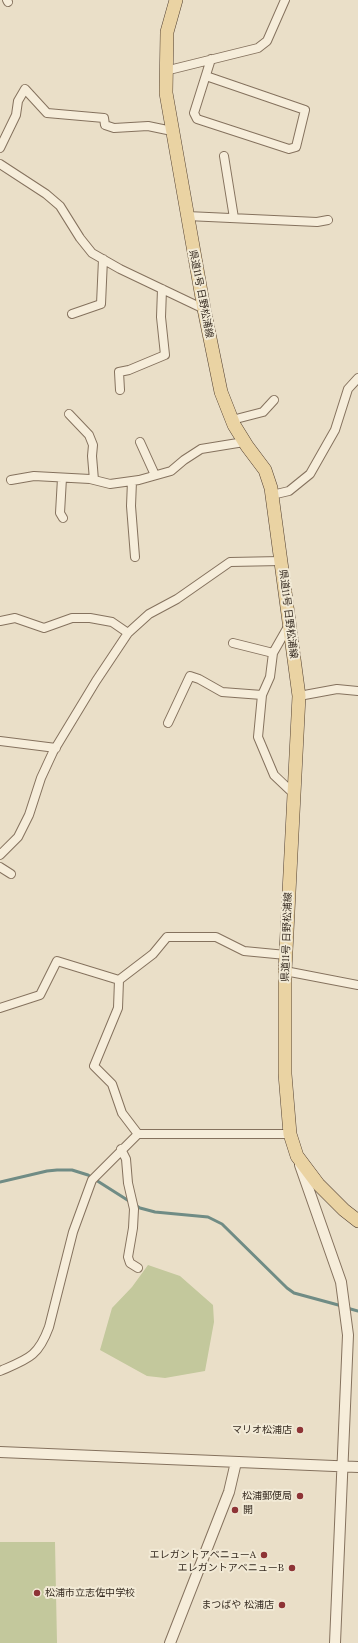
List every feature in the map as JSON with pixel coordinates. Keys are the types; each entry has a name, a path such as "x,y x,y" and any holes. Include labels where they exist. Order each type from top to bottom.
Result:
{"main road":[{"name":"県道11号 日野松浦線","path":"176,0 167,32 165,70 166,93 187,216 221,392 232,420 244,442 265,470 272,495 299,696 285,971 285,1074 290,1134 298,1156 318,1184 344,1210 358,1221"}],"street":[{"path":"165,70 258,48 267,41 285,0"},
{"path":"206,76 305,110 296,147 289,149 197,119 194,113 211,59"},
{"path":"0,148 16,115 18,101 25,89 47,113 104,118 105,125 114,128 148,126 172,131"},
{"path":"224,156 234,218"},
{"path":"0,164 46,194 60,206 80,238 92,253 204,309"},
{"path":"187,216 317,222 328,220"},
{"path":"72,314 101,304 103,259"},
{"path":"120,390 119,372 129,370 166,355 161,317 162,289"},
{"path":"272,495 289,491 310,474 335,430 348,389 358,378"},
{"path":"232,420 263,412 274,400"},
{"path":"69,414 89,435 93,445 92,456 94,480"},
{"path":"140,442 155,475"},
{"path":"11,480 34,476 94,480 110,484 132,481 171,471 201,449 244,442"},
{"path":"62,478 60,513 63,518"},
{"path":"132,481 131,506 135,557"},
{"path":"0,855 18,838 29,815 41,778 56,748 96,681 128,633 149,614 177,599 230,562 281,561"},
{"path":"0,621 15,618 44,628 72,618 90,618 112,622 128,633"},
{"path":"290,624 272,653 270,677 262,695 258,737 274,775 294,794"},
{"path":"232,643 272,653"},
{"path":"168,723 190,676 199,679 222,692 262,695"},
{"path":"299,696 337,690 358,691"},
{"path":"0,741 56,748"},
{"path":"0,867 11,874"},
{"path":"119,980 153,954 167,937 216,937 244,952 286,955"},
{"path":"0,1008 40,995 57,961 119,980"},
{"path":"285,971 358,984"},
{"path":"119,980 118,1008 94,1066 112,1084 122,1113 138,1134"},
{"path":"0,1371 26,1360 36,1353 43,1342 49,1327 73,1232 92,1180 121,1149 138,1134 290,1134"},
{"path":"121,1149 126,1159 128,1183 134,1209 133,1228 128,1258 130,1263 138,1268"},
{"path":"298,1156 341,1282 348,1335 335,1643"},
{"path":"0,1452 358,1467"},
{"path":"170,1643 229,1492 236,1462"}],"green space":[{"path":"148,1265 180,1276 213,1305 214,1322 205,1371 165,1378 147,1376 100,1350 112,1308 132,1287"},
{"path":"0,1542 55,1542 57,1643 0,1643"}],"waterway":[{"path":"0,1182 47,1171 72,1170 88,1175 140,1208 155,1212 208,1217 222,1224 287,1288 294,1293 342,1306"},
{"path":"347,1308 358,1311"}],"place":[{"name":"マリオ松浦店","path":"300,1430"},
{"name":"松浦郵便局","path":"300,1496"},
{"name":"開","path":"235,1510"},
{"name":"エレガントアベニューA","path":"264,1555"},
{"name":"エレガントアベニューB","path":"292,1568"},
{"name":"松浦市立志佐中学校","path":"37,1593"},
{"name":"まつばや 松浦店","path":"282,1605"}]}
